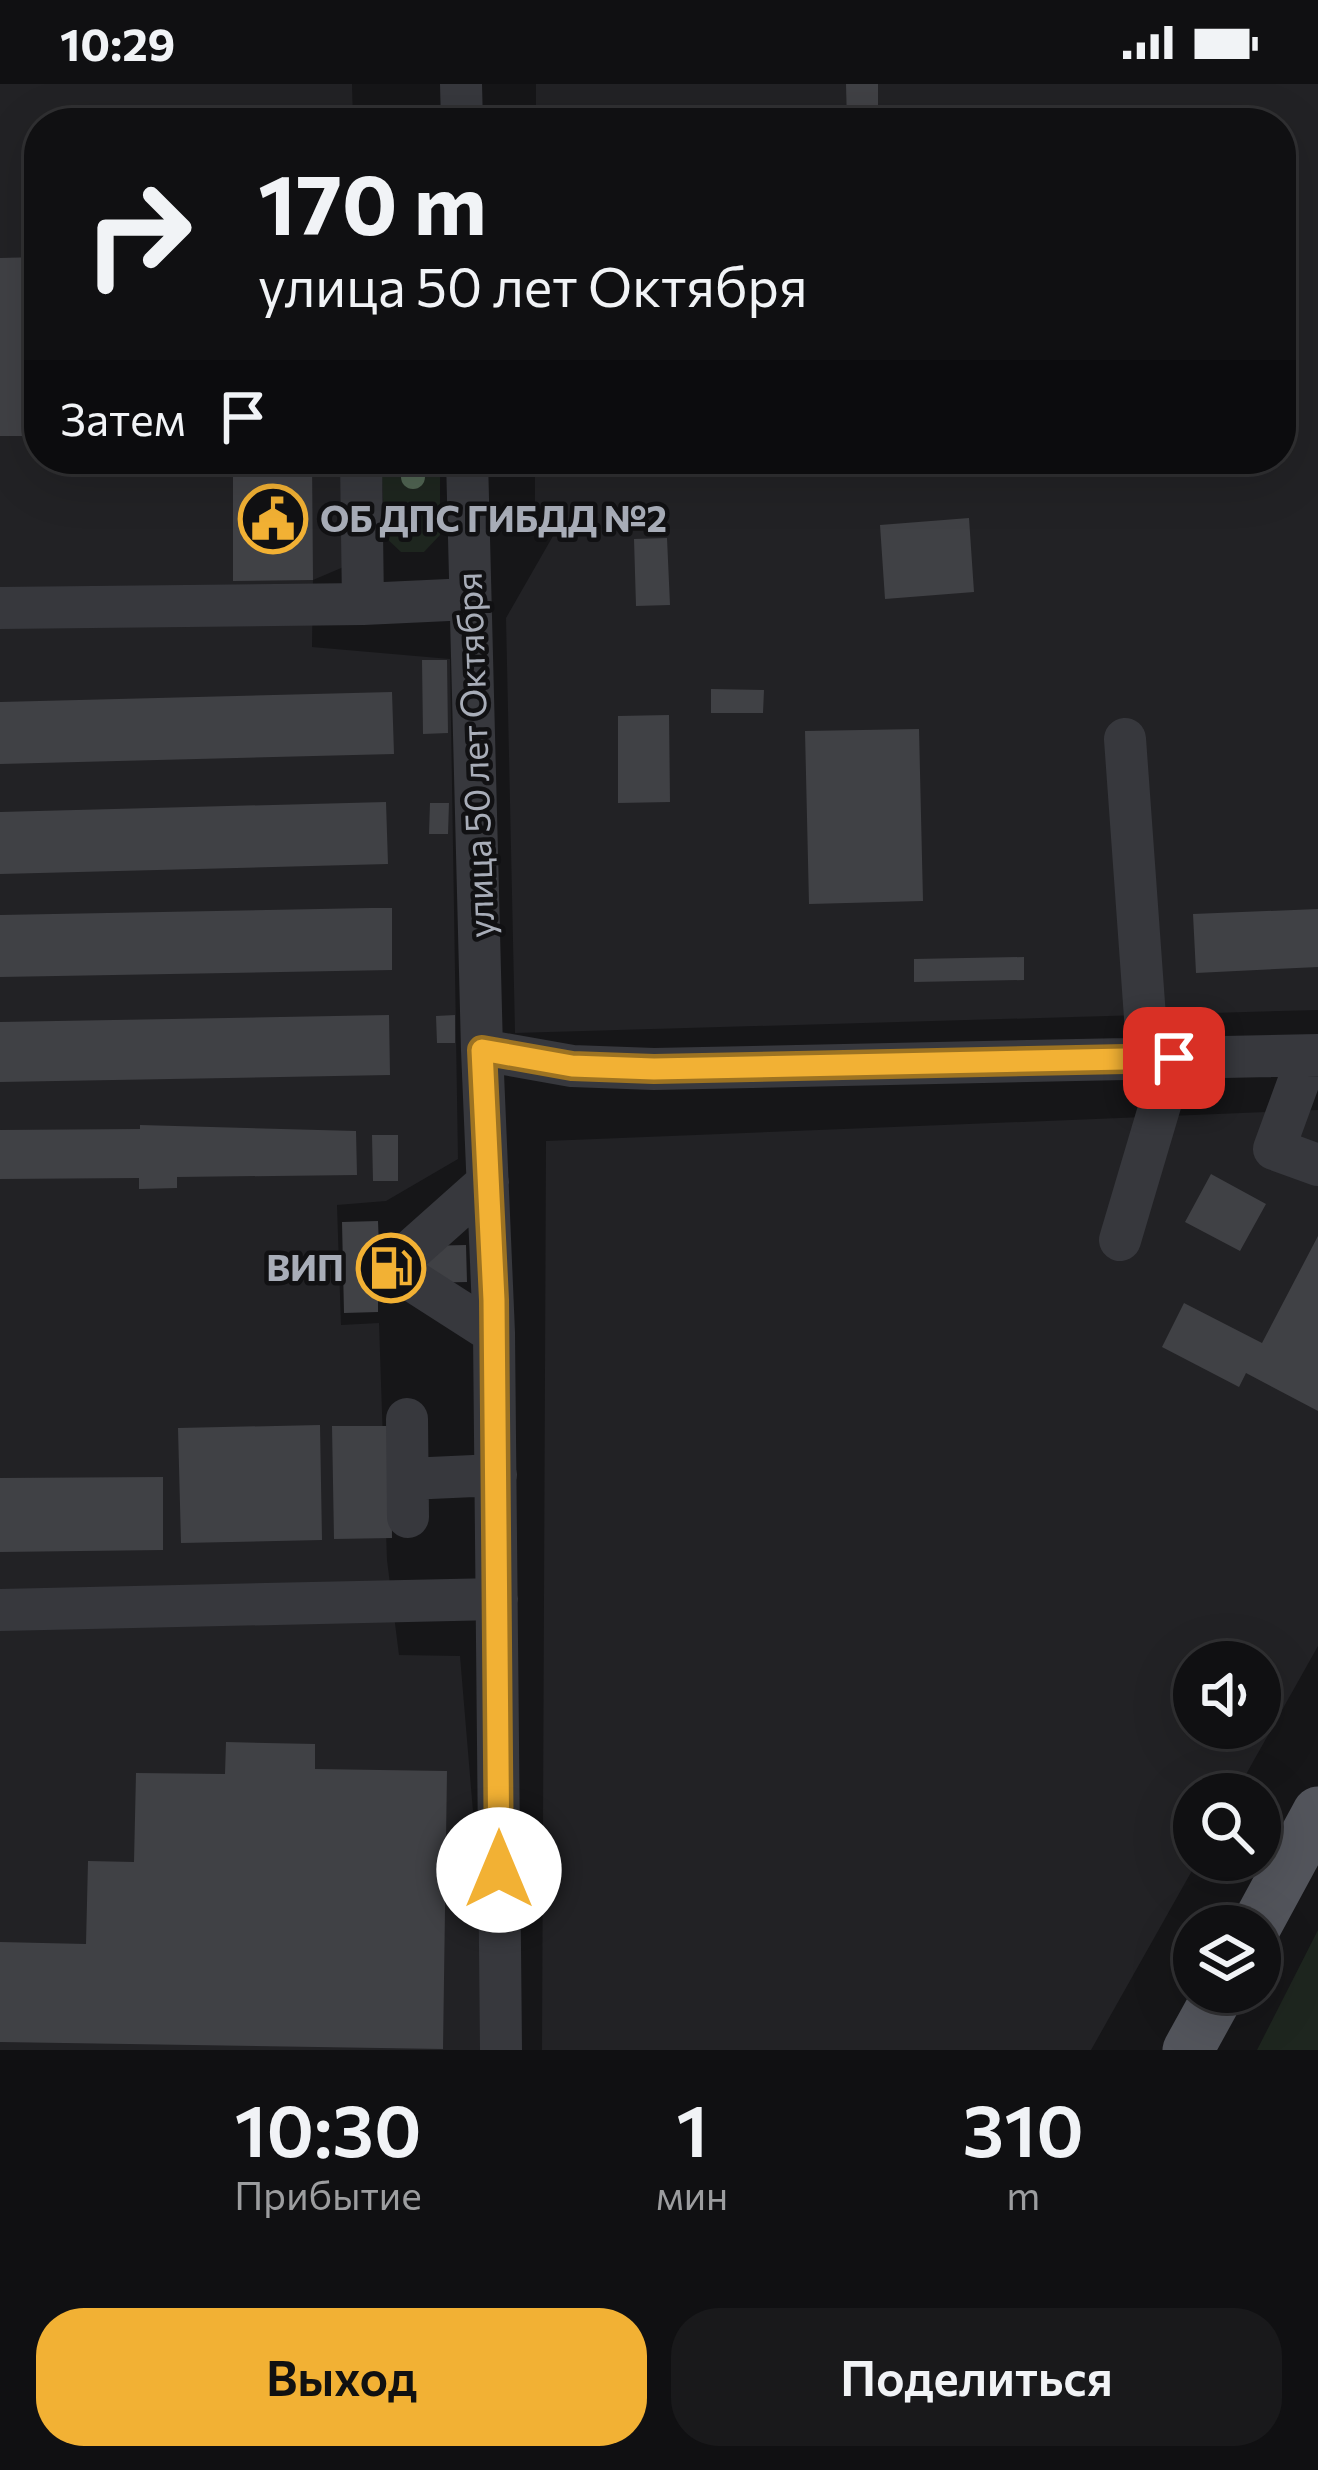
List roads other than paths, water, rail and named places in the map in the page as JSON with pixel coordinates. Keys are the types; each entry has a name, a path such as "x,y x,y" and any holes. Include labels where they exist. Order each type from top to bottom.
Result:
{"main road":[{"path":"1267,1905 1318,1812"},
{"path":"1188,2050 1208,2013"}],"street":[{"path":"361,474 363,604"},
{"name":"улица 50 лет Октября","path":"467,474 494,1333 501,2050"},
{"path":"0,608 470,599"},
{"path":"1120,1240 1161,1058 1125,740"},
{"path":"482,1050 572,1066 654,1069 1313,1056 1274,1149 1318,1165"},
{"path":"488,1182 415,1265 494,1333"},
{"path":"407,1419 408,1498 496,1475"},
{"path":"0,1610 497,1599"}],"place":[{"name":"ОБ ДПС ГИБДД №2","path":"273,519"},
{"name":"ВИП","path":"391,1268"}]}
